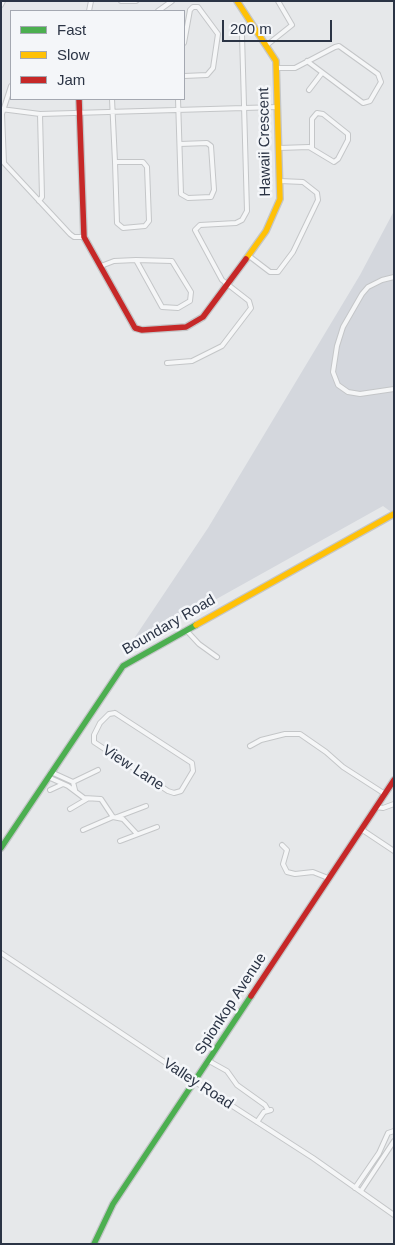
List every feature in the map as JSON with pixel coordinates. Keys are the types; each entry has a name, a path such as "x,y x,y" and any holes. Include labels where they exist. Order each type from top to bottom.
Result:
{"street":[{"path":"1,5 3,1"},
{"path":"121,1 136,1"},
{"path":"159,10 172,1"},
{"name":"Hawaii Crescent","path":"78,100 84,237 133,326 140,330 183,328 203,317 265,233 278,205 280,181 275,57 237,1"},
{"path":"267,45 292,25 278,1"},
{"path":"185,38 190,10 194,6 198,7 218,33 212,70 207,75 185,76"},
{"path":"167,363 196,360 222,346 252,305 220,279 195,230 200,225 235,224 242,220 246,214 242,35 243,30 252,23"},
{"path":"276,68 295,68 307,61 339,46 378,74 381,80 370,102 365,104 307,61"},
{"path":"309,90 322,73"},
{"path":"10,89 2,109 3,161 72,236 84,237"},
{"path":"112,100 117,223 123,228 145,226 149,219 146,164 140,162 115,162"},
{"path":"178,100 182,196 188,198 210,197 214,192 211,145 206,143 180,144"},
{"path":"2,109 40,114 278,107"},
{"path":"279,148 312,148 330,161 336,162 348,140 348,134 323,114 316,113 312,119 312,148"},
{"path":"39,201 42,197 40,114"},
{"path":"249,256 270,272 278,272 293,252 318,200 317,192 303,182 280,181"},
{"path":"101,266 114,261 136,260 172,260 191,292 190,301 178,308 162,307 136,260"},
{"path":"394,277 382,280 368,287 362,294 342,327 337,346 334,372 338,385 348,392 360,394 394,389"},
{"name":"Boundary Road","path":"1,848 50,774 94,720 123,666 394,514"},
{"path":"186,630 198,644 217,656"},
{"name":"View Lane","path":"116,713 192,764 193,770 189,782 179,792 168,791 94,742 94,720 116,713"},
{"path":"250,746 261,740 285,734 300,734 326,752 342,767 385,794"},
{"path":"50,790 65,782 73,782 98,770"},
{"path":"50,774 65,782 88,799"},
{"name":"Spionkop Avenue","path":"94,1244 113,1204 394,780"},
{"path":"73,782 75,790"},
{"path":"70,809 88,799 101,799 115,817 123,819 137,834"},
{"path":"376,807 383,808 394,804"},
{"path":"83,830 146,806"},
{"path":"120,841 157,827"},
{"path":"361,829 394,851"},
{"path":"282,845 287,849 283,864 287,872 295,874 313,872 328,878"},
{"name":"Valley Road","path":"1,953 257,1122 394,1216"},
{"path":"209,1061 227,1071 236,1086 270,1110 257,1122"},
{"path":"355,1188 382,1149 388,1133 394,1131"},
{"path":"360,1191 394,1141"}],"shaded area":[{"path":"394,211 394,514 383,506 127,649 208,528 360,275"}],"traffic: fast":[{"path":"1,848 123,666 196,625"},
{"path":"94,1244 113,1204 251,996"}],"traffic: slow":[{"path":"237,1 276,61 280,199 266,231 246,259"},
{"path":"196,625 394,514"}],"traffic: jam":[{"path":"79,100 84,237 135,328 142,330 186,327 203,317 246,259"},
{"path":"251,996 394,780"}]}
